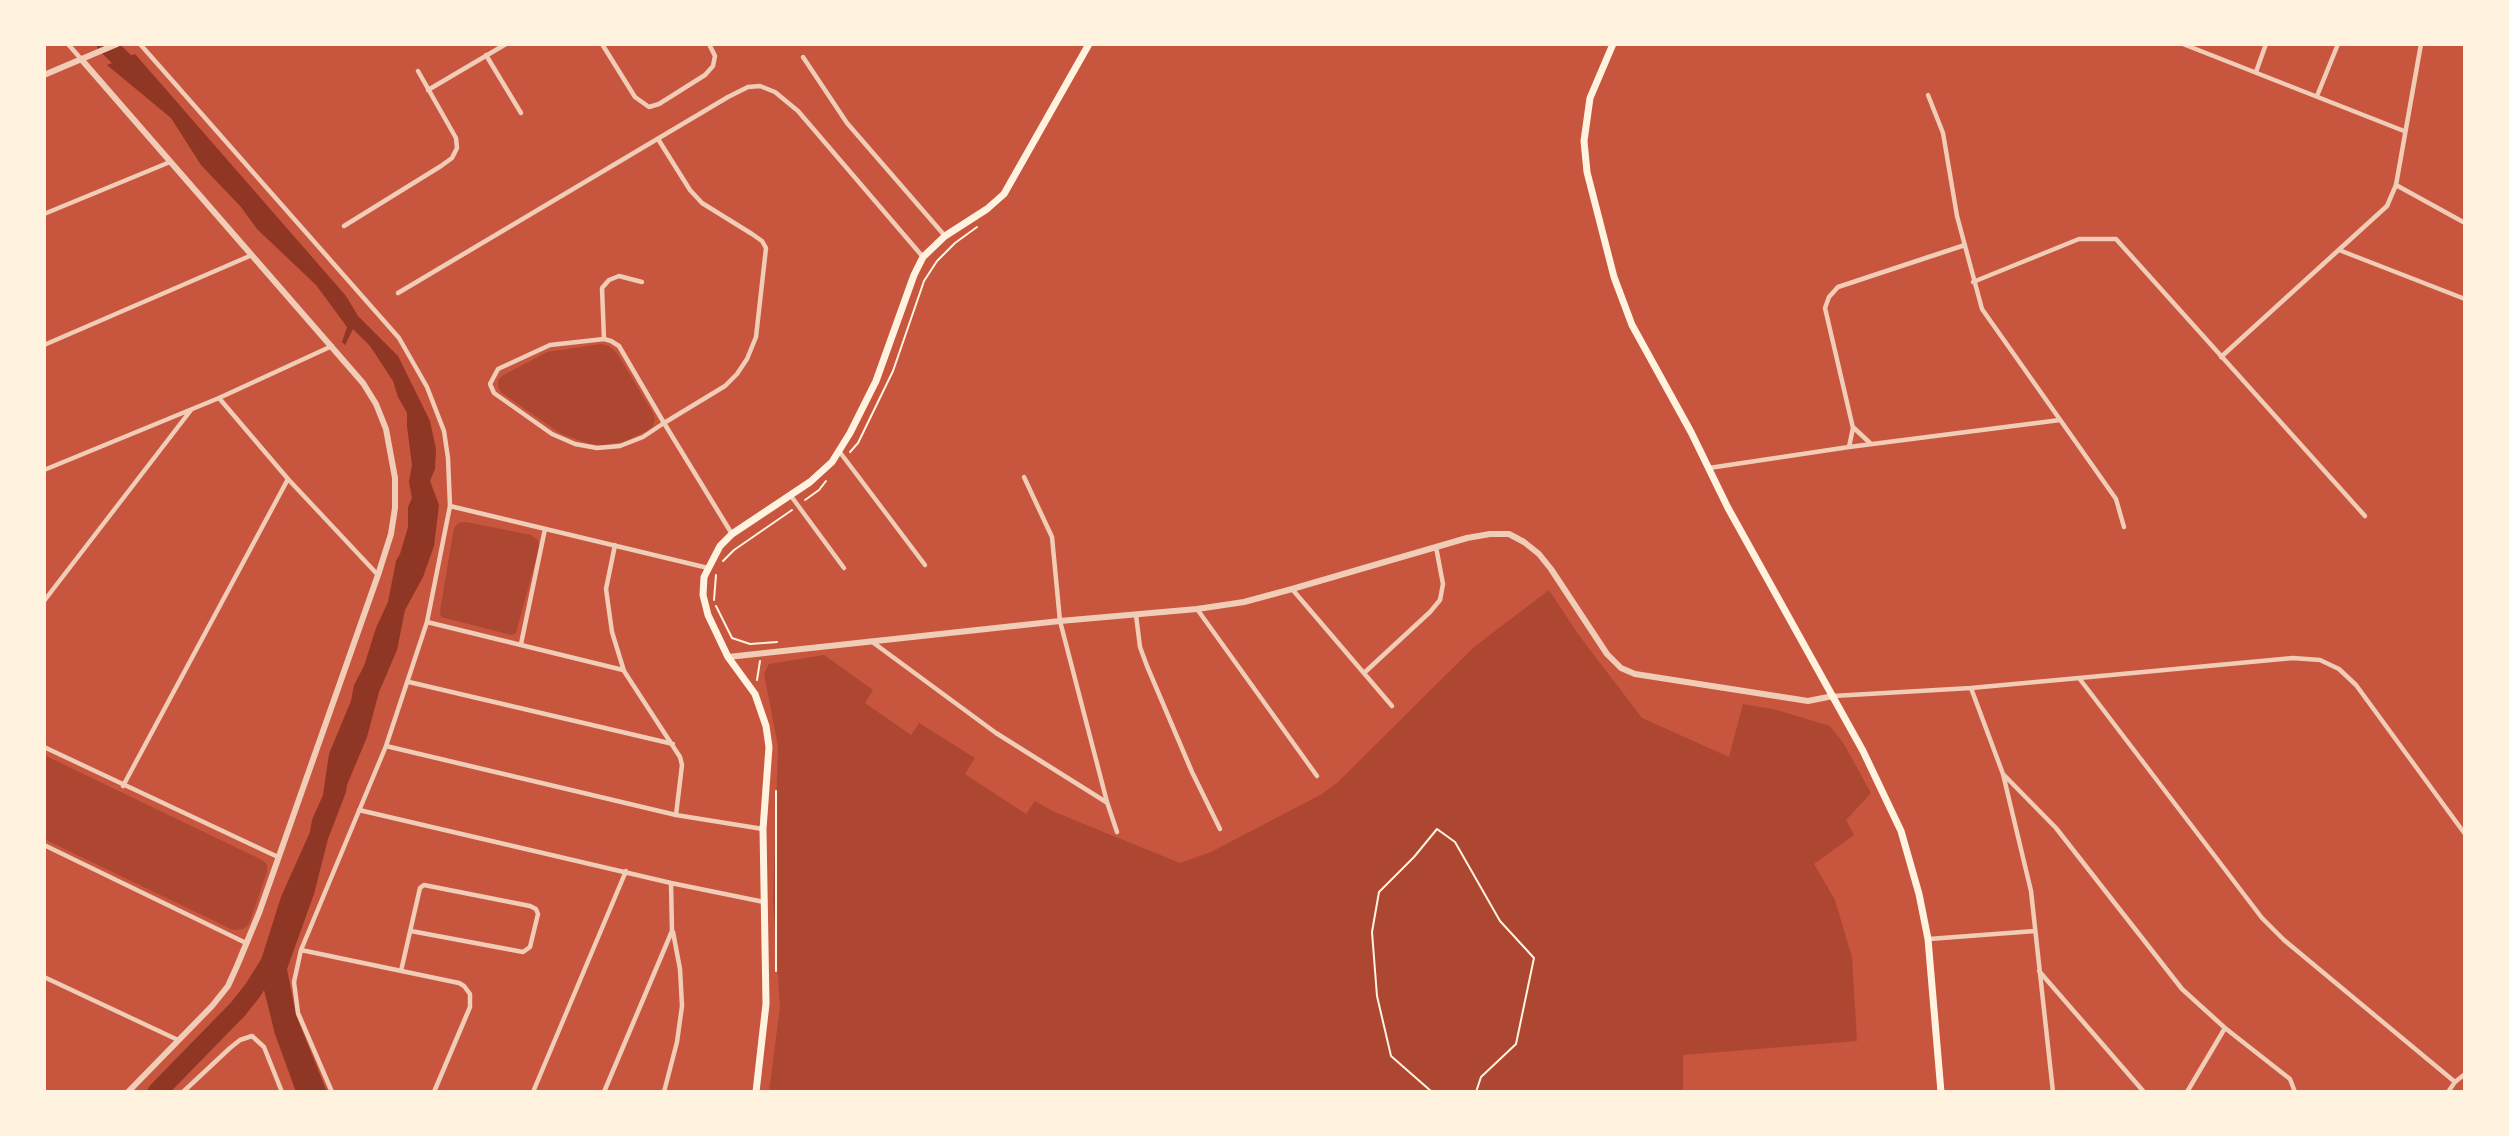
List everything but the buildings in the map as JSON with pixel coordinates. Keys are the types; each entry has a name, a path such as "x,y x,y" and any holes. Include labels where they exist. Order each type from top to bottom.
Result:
{"main road":[{"path":"756,1092 766,1004 763,830 769,769 766,726 755,694 727,657 713,627 703,595 704,577 720,546 732,534 790,495 832,462 876,381 923,257 945,236 987,209 1004,194 1089,44"},
{"path":"1613,44 1590,98 1584,141 1587,172 1614,277 1632,325 1746,542 1863,751 1901,831 1919,894 1928,939 1941,1092"}],"street":[{"path":"68,44 84,57 170,162 363,383 376,404 386,429 395,478 395,508 391,534 378,575 278,857 228,986 128,1092"},
{"path":"44,75 117,44"},
{"path":"140,44 399,338 427,387 444,431 450,506 427,622 386,746 301,950 294,982 298,1013 332,1092"},
{"path":"428,90 506,44"},
{"path":"602,44 635,97 649,107 659,104 705,75 713,66 715,57 709,44"},
{"path":"2182,44 2192,45 2404,131"},
{"path":"2256,72 2266,44"},
{"path":"2317,96 2338,44"},
{"path":"2220,357 2387,206 2396,186 2421,44"},
{"path":"486,55 521,113"},
{"path":"803,57 846,123 945,236"},
{"path":"344,226 452,158 457,148 456,138 418,71"},
{"path":"398,293 728,97 748,87 760,86 775,92 798,111 923,257"},
{"path":"1928,95 1943,132 1957,216 1982,309 2116,499 2124,527"},
{"path":"658,139 690,190 702,203 762,241 766,248 756,337 747,359 725,386 664,423 643,437 620,446 597,448 575,444 552,434 494,393 490,384 498,369 550,345 604,339 619,346 664,423 732,534"},
{"path":"44,214 170,162"},
{"path":"2396,186 2465,223"},
{"path":"1973,282 2080,239 2116,239 2365,516"},
{"path":"1849,447 1853,428 1825,308 1829,297 1838,287 1965,244"},
{"path":"2339,250 2465,299"},
{"path":"44,345 252,255"},
{"path":"604,339 602,288 609,280 619,276 642,282"},
{"path":"44,470 219,398 332,346"},
{"path":"219,398 288,479 378,575"},
{"path":"44,601 192,408"},
{"path":"1709,468 2060,420"},
{"path":"1853,428 1871,444"},
{"path":"838,450 925,565"},
{"path":"1024,477 1052,537 1060,621 1117,832"},
{"path":"123,786 288,479"},
{"path":"790,495 844,568"},
{"path":"450,506 708,568"},
{"path":"521,644 545,529"},
{"path":"727,657 1244,602 1436,547 1490,534 1509,534 1539,554 1607,654 1622,668 1635,674 1808,701 1833,696 1971,688 2293,658 2319,660 2339,669 2356,685 2465,834"},
{"path":"615,545 606,589 608,611 624,671 673,744 682,765 676,815"},
{"path":"1364,673 1440,600 1443,584 1436,547"},
{"path":"1292,589 1392,706"},
{"path":"1197,609 1317,776"},
{"path":"1136,615 1140,646 1147,666 1192,772 1220,829"},
{"path":"427,622 624,671"},
{"path":"871,641 996,733 1107,802"},
{"path":"2079,678 2262,918 2284,940 2455,1082"},
{"path":"408,682 673,744"},
{"path":"1971,688 2003,774 2031,891 2053,1092"},
{"path":"386,746 676,815 763,830"},
{"path":"44,747 278,857"},
{"path":"2003,774 2056,828 2182,989 2225,1028 2290,1079 2295,1092"},
{"path":"359,810 764,902"},
{"path":"44,845 246,943"},
{"path":"533,1092 626,871"},
{"path":"664,1092 677,1042 682,1006 680,969 672,931 671,883"},
{"path":"401,971 420,888 426,884 530,906 536,909 538,914 530,947 523,953 411,931"},
{"path":"604,1092 672,931"},
{"path":"1928,939 2036,932"},
{"path":"301,950 459,983 470,995 470,1007 434,1092"},
{"path":"2039,971 2144,1092"},
{"path":"44,977 178,1040"},
{"path":"2187,1092 2225,1028"},
{"path":"183,1092 230,1048 240,1040 252,1036 264,1047 282,1092"},
{"path":"2448,1092 2465,1074"}],"path":[{"path":"844,459 858,443 893,370 924,281 937,261 955,243 981,224"},
{"path":"719,566 734,550 819,490 827,480"},
{"path":"716,575 714,602 732,638 750,644 777,642 778,650"},
{"path":"757,681 761,657"},
{"path":"775,979 776,786"},
{"path":"1433,1092 1391,1056 1377,996 1372,932 1379,892 1414,858 1437,829 1455,842 1500,921 1534,958 1516,1044 1481,1077 1476,1092"}],"shaded area":[{"path":"135,54 346,296 358,316 398,356 430,421 436,449 435,469 430,481 439,505 434,546 423,577 405,610 397,650 379,692 367,737 328,839 314,894 287,969 296,1015 327,1092 296,1092 275,1034 262,982 257,983 260,963 281,897 323,795 329,754 388,602 396,561 408,527 408,507 412,498 409,482 412,465 407,413 393,381 370,346 353,329 345,345 342,342 347,327 316,285 257,229 241,207 201,165 171,118 107,65"},
{"path":"601,344 609,346 617,353 655,419 653,426 647,431 623,442 590,444 561,434 502,393 498,387 498,380 502,376 547,352"},
{"path":"466,522 531,535 538,540 539,548 516,633 511,635 441,617 454,528 459,523"},
{"path":"1549,590 1578,634 1642,718 1729,757 1743,704 1777,710 1830,726 1844,744 1871,793 1846,820 1854,835 1814,864 1835,900 1852,957 1857,1041 1683,1055 1683,1092 769,1092 780,1007 773,899 778,746 764,674 769,664 824,655 873,690 865,703 911,735 919,723 975,758 965,774 1026,814 1035,801 1052,811 1180,863 1211,852 1322,794 1338,782 1474,647"},
{"path":"44,755 267,864 267,872 249,924 243,929 233,930 44,839"}],"waterway":[{"path":"106,44 140,77"},
{"path":"157,1092 238,1009 270,963"}]}
